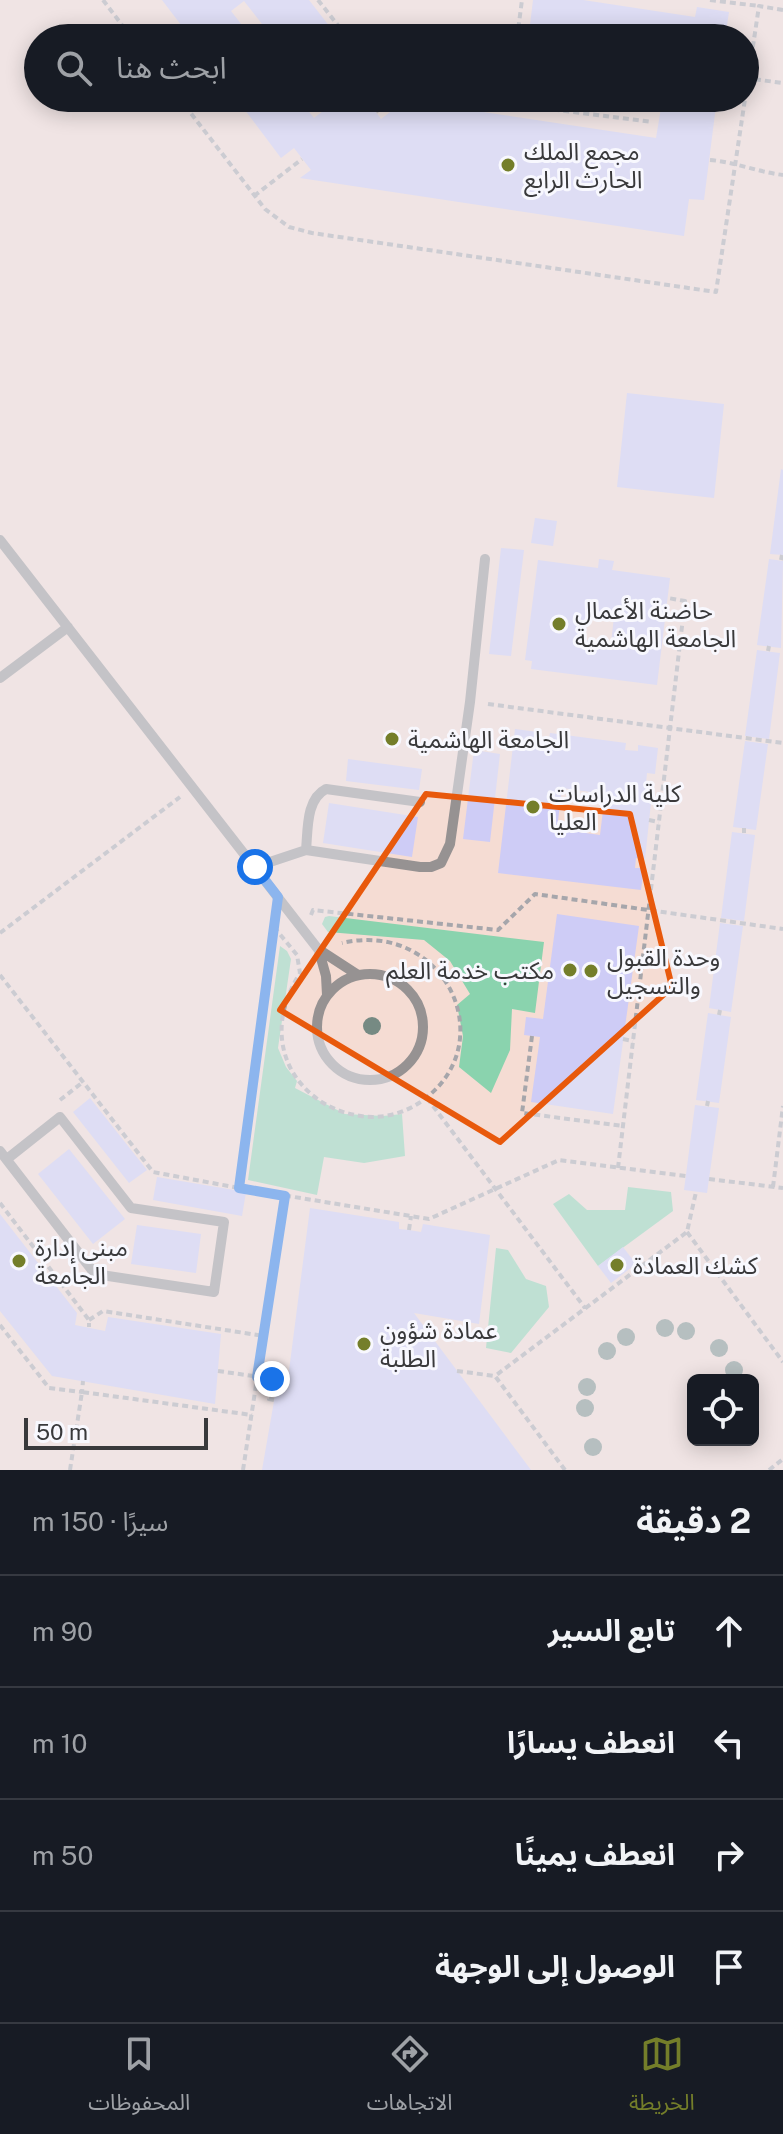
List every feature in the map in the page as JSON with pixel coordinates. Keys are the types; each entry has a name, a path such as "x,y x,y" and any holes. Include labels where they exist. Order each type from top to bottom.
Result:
{"lane":[{"path":"0,540 318,949 325,968 327,995"},
{"path":"255,867 306,850 420,867 441,863 450,844 470,702 485,559"},
{"path":"0,678 68,627"},
{"path":"306,850 312,805 315,797 326,789 420,802"},
{"path":"318,949 358,975"},
{"path":"358,975 389,977 402,985 413,996 423,1026 415,1055 405,1067 392,1076 377,1080 361,1080 346,1075 324,1054 318,1039 320,1009 327,995 336,986 358,975"},
{"path":"60,1117 131,1208 224,1222 214,1292 95,1274 3,1155 60,1117"}],"path":[{"path":"103,0 121,24"},
{"path":"318,0 337,24"},
{"path":"519,24 522,0"},
{"path":"710,0 783,10"},
{"path":"756,24 759,6"},
{"path":"759,80 783,83"},
{"path":"190,112 254,196 276,219 300,231 716,292 743,112"},
{"path":"584,112 652,122"},
{"path":"254,196 302,159"},
{"path":"710,160 736,162 783,175"},
{"path":"618,1168 685,601 668,598"},
{"path":"470,702 783,743"},
{"path":"0,933 193,788"},
{"path":"649,820 659,822"},
{"path":"310,918 313,910 498,930 535,894 783,929"},
{"path":"239,1188 274,927 297,955 300,973 285,1004 282,1029 285,1055 302,1085 329,1107 362,1117 396,1114 427,1098 449,1071 458,1047 460,1021 450,988 428,960 397,943 361,939 334,946"},
{"path":"0,975 153,1172 429,1219 559,1160 686,1176"},
{"path":"532,1036 522,1113 623,1126"},
{"path":"623,1039 633,1041"},
{"path":"427,1098 585,1308"},
{"path":"773,1187 783,1106"},
{"path":"709,1179 783,1188"},
{"path":"457,1371 495,1376 687,1232 696,1192"},
{"path":"243,1470 285,1196"},
{"path":"0,1203 89,1320 89,1327"},
{"path":"409,1230 411,1216"},
{"path":"687,1232 783,1362"},
{"path":"89,1320 103,1311 264,1336"},
{"path":"0,1325 49,1388 252,1415"},
{"path":"218,1371 288,1381"},
{"path":"495,1376 565,1470"},
{"path":"272,1379 269,1399 274,1400"},
{"path":"70,1470 83,1381"},
{"path":"769,1470 783,1459"}],"highlighted area":[{"path":"426,794 630,814 672,987 500,1142 280,1010"}],"shaded area":[{"name":"الجامعة الهاشمية","path":"0,0 783,0 783,1470 0,1470"}],"green space":[{"path":"329,916 544,942 535,1013 512,1009 510,1050 491,1093 459,1067 463,1036 457,1005 470,994 450,961 424,940 328,932 322,924"},
{"path":"280,946 291,959 278,1048 286,1067 297,1081 295,1088 345,1114 402,1114 405,1156 364,1163 324,1157 317,1195 248,1180"},
{"path":"628,1187 671,1192 673,1211 598,1266 553,1204 569,1194 587,1210 625,1210"},
{"path":"496,1248 508,1250 526,1279 546,1286 549,1307 511,1353 486,1348"}],"building":[{"path":"162,0 309,0 328,24 262,24 244,1 231,11 241,24 180,24"},
{"path":"533,0 583,0 695,17 697,7 729,12 727,24 530,24"},
{"name":"مجمع الملك الحارث الرابع","path":"246,112 309,112 314,118 322,112 376,112 381,119 390,112 483,112 656,138 660,112 715,112 704,200 689,199 684,236 300,178 311,170 294,148 281,158"},
{"path":"627,393 724,404 714,498 617,487"},
{"path":"783,470 783,555 770,554"},
{"path":"535,518 557,521 553,546 531,543"},
{"path":"501,548 524,550 511,656 489,654"},
{"name":"حاضنة الأعمال الجامعة الهاشمية","path":"599,559 614,561 612,570 670,578 657,685 531,669 532,661 525,660 538,560 598,568","holes":["588,614 614,617 611,643 585,640"]},
{"path":"769,559 783,561 781,648 757,645"},
{"path":"757,650 780,653 769,739 745,736"},
{"name":"كلية الدراسات العليا","path":"515,729 538,732 538,737 549,739 550,733 626,743 625,750 638,751 638,745 658,748 655,774 647,773 646,783 653,784 645,859 636,858 635,868 644,868 641,890 498,873","holes":["562,788 605,794 600,835 557,829"]},
{"path":"745,741 768,744 756,830 733,827"},
{"path":"474,750 500,754 490,842 463,839"},
{"path":"348,759 422,769 419,790 346,781"},
{"path":"329,803 418,817 412,857 323,843"},
{"path":"732,832 755,835 744,921 721,918"},
{"name":"وحدة القبول والتسجيل","path":"557,914 639,926 613,1114 531,1102 540,1037 524,1035 526,1017 543,1019"},
{"path":"720,923 743,926 731,1012 709,1008"},
{"path":"708,1013 731,1017 719,1103 696,1100"},
{"path":"90,1098 147,1170 129,1183 73,1112"},
{"path":"695,1105 719,1108 707,1193 684,1190"},
{"path":"69,1149 125,1219 93,1244 38,1174"},
{"path":"157,1177 246,1192 242,1216 153,1200"},
{"name":"عمادة شؤون الطلبة","path":"310,1208 399,1222 399,1229 421,1232 423,1224 490,1235 479,1324 414,1313 531,1470 262,1470 277,1384 287,1386"},
{"name":"مبنى إدارة الجامعة","path":"0,1214 77,1313 75,1325 105,1331 108,1317 221,1334 215,1404 52,1376 0,1311"},
{"path":"137,1225 201,1234 196,1273 131,1264"},
{"name":"كشك العمادة","path":"623,1247 636,1264 611,1283 598,1266"}],"place":[{"name":"مجمع الملك الحارث الرابع","path":"508,165"},
{"name":"حاضنة الأعمال الجامعة الهاشمية","path":"559,624"},
{"name":"الجامعة الهاشمية","path":"392,739"},
{"name":"كلية الدراسات العليا","path":"533,807"},
{"name":"مكتب خدمة العلم","path":"570,970"},
{"name":"وحدة القبول والتسجيل","path":"591,971"},
{"name":"مبنى إدارة الجامعة","path":"19,1261"},
{"name":"كشك العمادة","path":"617,1265"},
{"name":"عمادة شؤون الطلبة","path":"364,1344"}],"route":[{"path":"255,867 278,897 239,1188 285,1196 257,1377 272,1379"}]}
